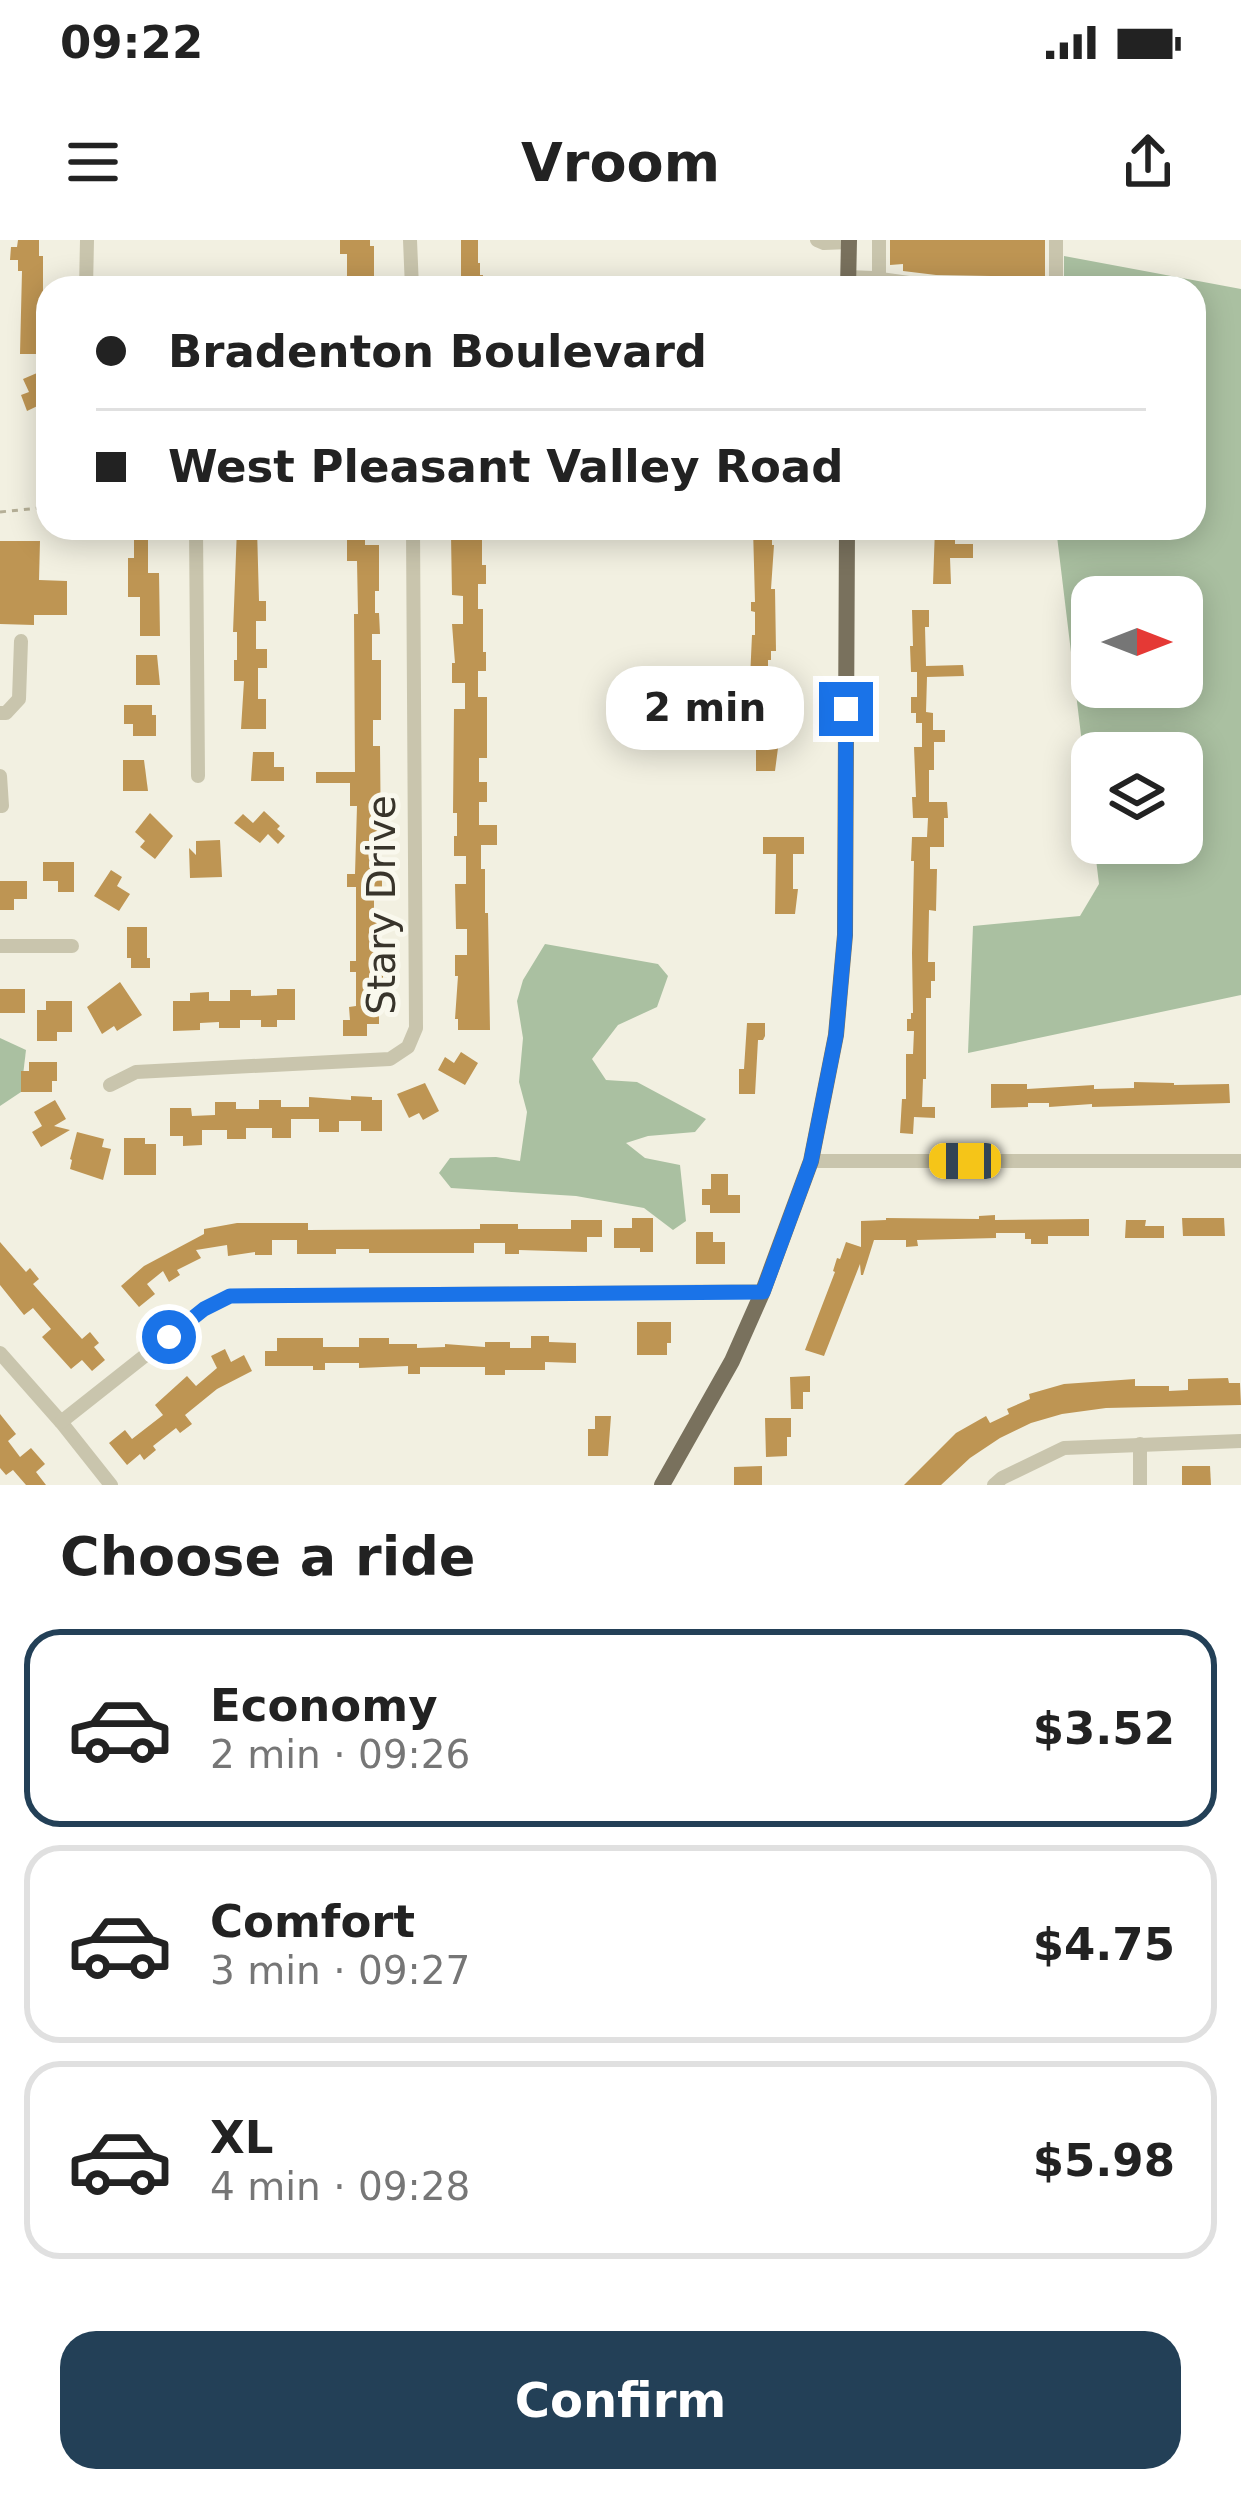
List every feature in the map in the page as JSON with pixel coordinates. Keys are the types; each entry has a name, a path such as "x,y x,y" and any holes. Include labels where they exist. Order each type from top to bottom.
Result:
{"main road":[{"path":"848,276 849,241"},
{"path":"662,1485 732,1361 763,1292 811,1161 836,1035 845,935 847,540"}],"street":[{"path":"86,276 87,240"},
{"path":"410,240 412,276"},
{"path":"817,240 849,241"},
{"path":"879,240 879,276"},
{"path":"1056,240 1056,276"},
{"path":"196,540 198,776"},
{"name":"Stary Drive","path":"110,1085 136,1072 390,1059 408,1046 416,1028 413,540"},
{"path":"0,713 19,699 21,641"},
{"path":"0,776 0,806"},
{"path":"0,946 72,946"},
{"path":"811,1161 1241,1162"},
{"path":"61,1422 204,1309 230,1296 763,1292"},
{"path":"0,1353 111,1485"},
{"path":"994,1485 1064,1448 1241,1441"},
{"path":"1139,1444 1141,1485"}],"path":[{"path":"0,512 36,508"}],"green space":[{"path":"1064,256 1171,276 1064,276"},
{"path":"1206,282 1241,289 1241,995 968,1053 973,926 1080,916 1099,884 1097,864 1203,864 1203,732 1081,732 1078,708 1203,708 1203,576 1071,576 1071,652 1057,540 1206,540"},
{"path":"545,944 658,964 668,976 657,1007 618,1025 592,1059 606,1080 637,1082 706,1119 695,1132 626,1143 645,1158 680,1165 686,1221 673,1230 644,1208 576,1196 451,1188 439,1173 450,1158 520,1161 527,1112 519,1082 523,1038 517,1001 523,980"},
{"path":"0,1038 26,1050 21,1092 0,1106"}],"building":[{"path":"18,240 39,240 39,256 43,256 43,276 36,276 36,354 20,354 22,271 18,271 18,260 10,260 11,247 17,247"},
{"path":"340,240 370,240 374,276 347,276 347,254 340,254"},
{"path":"461,240 478,240 483,276 461,276"},
{"path":"890,240 1045,240 1045,276 936,275 903,271 903,264 890,265"},
{"path":"36,373 36,407 27,411 21,395 29,392 23,379"},
{"path":"134,540 148,540 148,573 159,573 160,636 140,636 140,597 128,597 128,558 134,558"},
{"path":"237,540 257,540 259,601 266,601 266,621 256,621 256,649 267,649 267,668 258,668 258,699 266,699 266,729 241,729 244,681 234,681 237,632 233,632"},
{"path":"347,540 379,545 375,613 379,613 380,634 372,634 372,660 381,660 381,720 373,720 373,746 380,746 381,849 374,849 374,874 382,874 382,893 374,893 374,917 382,917 382,936 375,936 375,961 383,961 383,980 375,980 379,1024 367,1024 367,1036 343,1036 343,1020 350,1020 349,1007 356,1006 356,972 350,972 350,961 356,961 356,887 347,887 347,874 355,874 357,806 350,806 350,783 316,783 316,772 355,772 357,561 347,561"},
{"path":"451,540 482,540 486,584 478,584 478,609 483,609 486,671 478,671 478,697 487,697 487,758 479,758 479,782 487,782 487,802 479,802 479,825 497,825 497,845 481,845 488,913 490,1030 458,1030 455,1019 455,955 467,955 467,929 456,929 455,884 466,884 466,856 454,856 454,709 465,709 465,683 452,683 452,624 463,624 463,596 452,595"},
{"path":"753,540 772,540 776,651 771,651 768,660 768,693 770,714 775,714 775,771 756,771 756,726 748,726 748,713 740,713 740,701 749,701 755,635 751,602 755,602"},
{"path":"935,540 973,544 973,558 950,558 951,584 933,584"},
{"path":"0,541 40,541 39,580 67,581 67,615 34,615 34,625 0,624"},
{"path":"912,610 929,610 926,666 963,665 964,676 927,677 926,712 933,713 933,730 945,730 945,742 934,742 929,802 947,802 948,818 944,818 944,847 930,847 930,869 937,869 936,911 929,910 928,962 935,962 935,981 931,981 931,998 926,998 922,1107 935,1107 935,1118 914,1117 913,1134 900,1133 906,1054 913,1054 914,1031 907,1031 907,1019 913,1013 912,837 927,837 928,818 913,818 914,747 922,747 922,723 916,723 916,713 911,713 911,697 917,697 917,672 911,672"},
{"path":"136,655 157,655 160,685 136,685"},
{"path":"124,705 152,705 156,736 133,736 133,724 124,724"},
{"path":"253,752 274,752 274,767 284,767 284,781 251,781"},
{"path":"123,760 144,760 148,791 123,791"},
{"path":"264,811 285,836 278,844 268,834 260,843 234,823 243,814 253,823"},
{"path":"150,813 173,836 155,859 140,847 145,841 135,832"},
{"path":"763,837 804,837 804,854 793,854 793,889 798,889 795,914 775,914 776,854 763,854"},
{"path":"220,840 222,877 190,878 189,848 196,855 196,841"},
{"path":"43,862 74,862 74,892 58,892 58,881 43,881"},
{"path":"111,870 122,877 117,886 130,894 119,911 94,896"},
{"path":"0,881 27,881 27,899 14,899 14,910 0,910"},
{"path":"127,927 147,927 150,968 131,968"},
{"path":"120,982 142,1015 117,1031 114,1026 102,1034 87,1007"},
{"path":"0,989 25,989 25,1013 0,1013"},
{"path":"277,989 295,989 295,1020 277,1020 277,1027 261,1027 261,1020 240,1020 240,1028 200,1023 200,1030 173,1031 173,1001 190,1001 190,993 209,992 209,1001 230,1001 230,990 251,990 251,996 277,995"},
{"path":"46,1001 72,1001 72,1032 57,1032 57,1041 37,1041 37,1010 46,1010"},
{"path":"747,1023 765,1023 765,1036 758,1040 755,1094 739,1094 739,1069 744,1069"},
{"path":"461,1052 478,1063 465,1085 438,1070 445,1057 454,1063"},
{"path":"29,1062 57,1062 52,1092 21,1092 21,1071 29,1071"},
{"path":"1134,1082 1229,1084 1230,1103 1049,1107 1049,1103 1028,1103 1028,1107 991,1108 991,1084 1027,1084 1027,1089 1094,1085 1094,1089 1134,1088"},
{"path":"425,1083 439,1111 423,1120 419,1113 409,1118 397,1094"},
{"path":"351,1096 382,1100 382,1131 361,1131 361,1121 339,1121 339,1132 319,1132 319,1119 291,1119 291,1138 272,1138 272,1128 246,1128 246,1139 227,1139 227,1130 202,1130 202,1145 183,1146 183,1136 170,1136 170,1108 191,1108 192,1116 215,1115 215,1102 236,1102 236,1109 259,1109 259,1100 281,1100 281,1107 309,1107 309,1097 351,1100"},
{"path":"55,1100 66,1119 54,1126 70,1130 41,1147 32,1132 42,1126 34,1112"},
{"path":"77,1132 104,1139 102,1147 111,1149 103,1180 70,1169"},
{"path":"124,1138 145,1138 145,1144 156,1144 156,1175 124,1175"},
{"path":"711,1174 728,1174 728,1195 740,1195 740,1213 710,1213 710,1205 702,1205 702,1189 711,1189"},
{"path":"995,1215 995,1220 1089,1219 1089,1236 1048,1236 1048,1244 1031,1244 1025,1233 996,1233 996,1238 917,1240 918,1246 906,1247 906,1240 874,1240 863,1275 860,1264 824,1356 805,1350 837,1258 846,1242 861,1247 861,1221"},
{"path":"632,1218 653,1218 653,1252 614,1248 614,1228 632,1228"},
{"path":"1182,1218 1224,1218 1225,1236 1183,1236"},
{"path":"571,1220 602,1220 602,1237 587,1237 587,1252 519,1250 519,1254 505,1254 505,1243 474,1243 474,1253 336,1249 336,1254 297,1254 297,1240 272,1240 272,1255 228,1256 227,1245 196,1250 201,1258 177,1270 180,1275 169,1282 163,1271 147,1284 155,1294 139,1307 121,1286 144,1266 204,1234 204,1229 237,1223 308,1223 308,1230 480,1229 480,1224 571,1229"},
{"path":"1126,1220 1164,1226 1164,1238 1125,1238"},
{"path":"696,1232 713,1232 713,1242 725,1242 725,1264 696,1264"},
{"path":"0,1242 26,1272 30,1268 39,1279 33,1284 82,1339 90,1332 99,1343 94,1347 105,1360 92,1371 82,1360 71,1369 42,1337 51,1329 33,1308 24,1315 0,1285"},
{"path":"637,1322 671,1322 667,1355 637,1355"},
{"path":"531,1336 576,1343 576,1363 545,1362 545,1370 505,1370 505,1375 485,1375 485,1367 420,1367 420,1374 408,1374 408,1366 359,1368 359,1363 325,1363 325,1370 265,1366 265,1351 277,1351 277,1338 323,1338 323,1347 359,1347 359,1338 389,1338 389,1344 417,1344 417,1348 510,1342 510,1348 531,1348"},
{"path":"225,1349 231,1362 244,1355 252,1371 217,1389 185,1415 192,1424 180,1433 176,1428 144,1460 140,1454 127,1465 109,1443 125,1430 132,1439 163,1415 155,1405 187,1376 196,1386 217,1368 211,1356"},
{"path":"810,1376 803,1409 791,1409 790,1377"},
{"path":"1228,1378 1229,1383 1240,1383 1241,1405 1106,1408 1062,1414 1000,1438 941,1485 904,1485 956,1433 986,1416 990,1423 1009,1414 1007,1409 1030,1399 1029,1394 1064,1384 1135,1379 1135,1386 1188,1390 1188,1379"},
{"path":"0,1414 16,1434 8,1441 20,1457 31,1448 45,1464 36,1472 46,1485 26,1485 13,1470 6,1475 0,1468"},
{"path":"595,1416 611,1416 608,1456 588,1456 588,1429 595,1429"},
{"path":"765,1418 791,1418 787,1456 766,1457"},
{"path":"762,1466 762,1485 734,1485 734,1467"},
{"path":"1182,1466 1210,1466 1211,1485 1182,1485"}],"route":[{"path":"169,1337 204,1309 230,1296 763,1292 811,1161 836,1035 845,935 846,709"}]}
